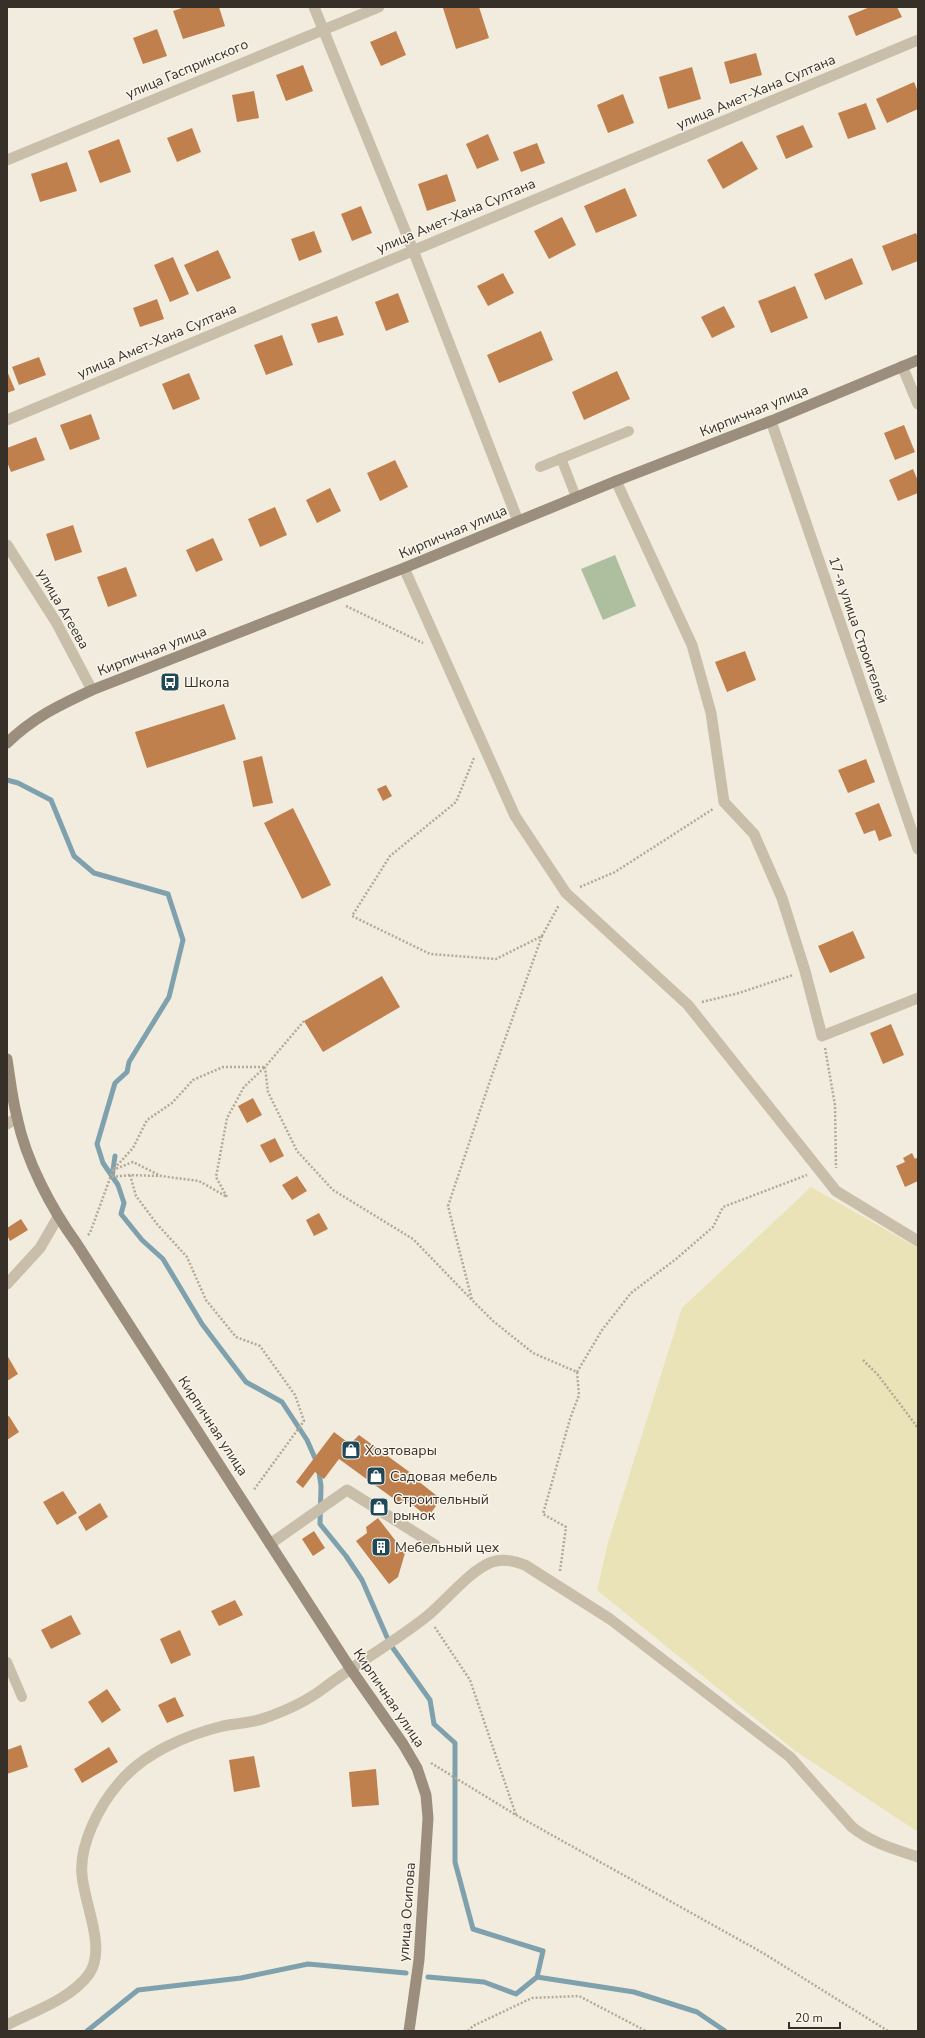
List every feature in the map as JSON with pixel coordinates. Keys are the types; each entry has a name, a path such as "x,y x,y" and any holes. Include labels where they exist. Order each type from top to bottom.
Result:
{"main road":[{"name":"Кирпичная улица","path":"7,743 19,731 47,711 92,690 330,598 576,497 771,421 918,360"},
{"name":"Кирпичная улица","path":"7,1059 12,1121 58,1217 77,1244 350,1668 407,1750 417,1768 426,1795"},
{"name":"улица Осипова","path":"410,2031 420,1960 428,1818 426,1795"}],"street":[{"path":"314,7 413,250 518,521"},
{"name":"улица Гаспринского","path":"7,160 379,7"},
{"name":"улица Амет-Хана Султана","path":"7,420 918,40"},
{"path":"902,366 918,404"},
{"name":"17-я улица Строителей","path":"771,421 918,849"},
{"path":"616,481 692,645 711,713 724,802 754,834 782,898 805,971 822,1036 918,998"},
{"name":"улица Агеева","path":"7,545 56,622 92,690"},
{"path":"404,568 515,816 566,893 688,1005 836,1191 918,1241"},
{"path":"7,1284 40,1248 58,1217"},
{"path":"270,1544 347,1490 435,1545"},
{"path":"7,2025 69,1992 83,1981 94,1964 96,1942 82,1875 84,1850 93,1825 119,1783 146,1759 186,1738 222,1726 264,1719 294,1706 321,1690 350,1668 390,1644 427,1616 482,1567 493,1561 515,1561 610,1619 790,1756 852,1827 878,1844 918,1857"}],"lane":[{"path":"540,467 629,431"},
{"path":"561,458 576,497"},
{"path":"7,1662 22,1697"}],"path":[{"path":"330,598 441,652"},
{"path":"399,937 352,916 390,856 456,802 481,740"},
{"path":"472,1300 448,1206 491,1078 542,936"},
{"path":"688,1005 739,993 805,971"},
{"path":"112,1177 130,1175 161,1176 199,1181 226,1196 216,1177 227,1118 244,1087 265,1067 304,1021"},
{"path":"822,1036 835,1105 836,1191"},
{"path":"265,1067 268,1092 296,1151 333,1190 413,1239 493,1322 533,1352 577,1372"},
{"path":"77,1244 90,1232 112,1177 113,1170 133,1148 147,1120 172,1103 193,1080 223,1068 265,1067"},
{"path":"113,1170 133,1162 161,1176"},
{"path":"558,1586 566,1527 543,1514 570,1419 579,1396 577,1372 602,1330 631,1293 676,1259 713,1227 723,1207 790,1183 819,1170"},
{"path":"130,1175 136,1196 157,1224 187,1257 206,1300 236,1337 260,1346 295,1395 304,1422 244,1503"},
{"path":"863,1360 878,1375 918,1428"},
{"path":"427,1616 470,1680 516,1815"},
{"path":"429,1762 516,1815 763,1953 888,2031"},
{"path":"468,2031 473,2026 532,1998 580,1996 646,2031"}],"green space":[{"path":"615,555 636,606 603,620 581,569"}],"sand":[{"path":"811,1187 918,1248 918,1832 794,1750 597,1590 608,1543 682,1308"}],"building":[{"path":"185,7 219,7 225,26 183,39 173,11"},
{"path":"479,7 489,38 456,49 443,8"},
{"path":"870,7 897,7 902,17 856,36 848,16"},
{"path":"157,29 167,56 143,64 133,38"},
{"path":"396,31 406,55 381,66 370,42"},
{"path":"756,53 762,75 730,84 724,62"},
{"path":"303,65 313,91 286,101 276,75"},
{"path":"692,67 701,99 668,109 659,77"},
{"path":"914,82 918,92 918,109 887,123 876,99"},
{"path":"254,91 259,118 237,122 232,95"},
{"path":"623,94 634,123 608,133 597,105"},
{"path":"866,103 876,129 848,139 838,113"},
{"path":"803,125 813,147 786,159 776,136"},
{"path":"192,128 201,152 177,162 167,138"},
{"path":"488,134 499,160 477,169 466,144"},
{"path":"119,139 131,172 100,183 88,151"},
{"path":"742,141 758,169 723,189 707,160"},
{"path":"537,143 545,163 521,172 513,152"},
{"path":"67,162 77,191 40,202 31,174"},
{"path":"447,174 456,201 427,211 418,184"},
{"path":"625,188 637,216 596,233 584,206"},
{"path":"361,206 372,233 352,241 341,214"},
{"path":"562,217 576,245 549,259 534,231"},
{"path":"314,231 322,252 299,261 291,239"},
{"path":"916,233 918,238 918,261 892,271 882,246"},
{"path":"218,250 231,278 197,292 184,265"},
{"path":"173,257 189,294 170,302 154,265"},
{"path":"852,258 863,284 825,300 814,274"},
{"path":"503,273 514,293 488,306 477,286"},
{"path":"795,286 808,318 771,333 758,301"},
{"path":"398,293 409,322 386,331 375,302"},
{"path":"157,299 164,319 140,327 133,308"},
{"path":"724,306 735,327 712,338 701,317"},
{"path":"337,316 344,335 318,343 311,324"},
{"path":"541,331 553,360 499,383 487,355"},
{"path":"282,335 293,365 266,375 254,345"},
{"path":"39,357 46,375 19,385 12,367"},
{"path":"7,371 15,390 7,393"},
{"path":"617,371 630,399 584,420 572,392"},
{"path":"189,373 200,399 173,410 162,384"},
{"path":"91,414 100,439 70,450 60,425"},
{"path":"904,425 915,452 895,460 884,433"},
{"path":"36,437 45,460 11,472 7,462 7,448"},
{"path":"395,460 408,487 380,501 367,473"},
{"path":"913,469 918,481 918,493 898,501 889,480"},
{"path":"330,488 341,511 317,523 306,500"},
{"path":"275,507 287,535 260,547 248,519"},
{"path":"73,525 82,552 55,561 46,534"},
{"path":"213,538 223,560 196,572 186,550"},
{"path":"126,567 137,596 108,607 97,577"},
{"path":"745,651 756,680 727,692 715,662"},
{"path":"224,704 236,739 147,768 135,732"},
{"path":"262,756 273,803 253,807 243,761"},
{"path":"866,759 875,782 848,793 838,770"},
{"path":"386,785 392,796 383,801 377,789"},
{"path":"879,803 892,836 879,841 875,830 864,834 855,813"},
{"path":"293,808 331,885 302,899 264,823"},
{"path":"853,931 865,958 830,973 818,946"},
{"path":"382,976 400,1007 323,1052 304,1021"},
{"path":"891,1024 904,1055 883,1064 870,1033"},
{"path":"253,1098 262,1115 247,1123 238,1106"},
{"path":"275,1138 284,1156 270,1163 260,1145"},
{"path":"912,1153 915,1159 918,1157 918,1181 905,1187 896,1166 905,1162 903,1158"},
{"path":"297,1176 307,1191 292,1200 282,1185"},
{"path":"319,1213 328,1229 314,1236 306,1220"},
{"path":"21,1219 28,1230 10,1241 7,1235 7,1228"},
{"path":"7,1355 18,1374 7,1381"},
{"path":"9,1416 19,1432 7,1440 7,1417"},
{"path":"334,1432 350,1444 359,1435 419,1479 418,1481 441,1499 428,1517 405,1499 401,1504 339,1459 324,1479 315,1472 303,1488 296,1482"},
{"path":"63,1491 77,1513 57,1525 43,1502"},
{"path":"100,1503 108,1517 86,1531 78,1517"},
{"name":"Мебельный цех","path":"378,1518 405,1553 398,1577 389,1584 356,1541 367,1533 366,1527"},
{"path":"314,1531 325,1548 313,1556 302,1539"},
{"path":"235,1600 243,1615 219,1626 211,1611"},
{"path":"71,1615 81,1634 51,1649 41,1630"},
{"path":"180,1630 191,1655 171,1664 160,1639"},
{"path":"107,1689 121,1710 102,1723 88,1702"},
{"path":"175,1697 184,1716 167,1723 158,1705"},
{"path":"21,1745 28,1767 7,1774 7,1750"},
{"path":"109,1747 118,1762 82,1783 74,1769"},
{"path":"254,1756 260,1787 234,1792 229,1760"},
{"path":"376,1769 379,1805 352,1807 349,1772"}],"waterway":[{"path":"7,780 18,783 51,800 74,856 94,873 168,894 183,940 169,997 129,1062 127,1072 115,1083 97,1144 103,1163 118,1185 124,1203 121,1214 142,1240 163,1259 202,1324 246,1382 282,1402 307,1440 318,1465 321,1486 320,1524 346,1556 362,1580 390,1644 430,1700 434,1724 455,1743 455,1862 473,1929 543,1951 537,1977"},
{"path":"112,1177 115,1156"},
{"path":"87,2031 138,1990 241,1978 308,1964 406,1973"},
{"path":"428,1977 484,1982 516,1994 537,1977 634,1992 697,2012 725,2031"}],"place":[{"name":"Школа","path":"170,682"},
{"name":"Хозтовары","path":"351,1450"},
{"name":"Садовая мебель","path":"376,1476"},
{"name":"Строительный рынок","path":"379,1507"},
{"name":"Мебельный цех","path":"381,1547"}]}
